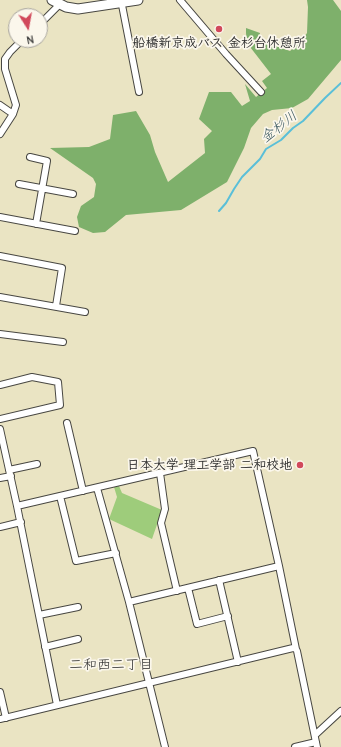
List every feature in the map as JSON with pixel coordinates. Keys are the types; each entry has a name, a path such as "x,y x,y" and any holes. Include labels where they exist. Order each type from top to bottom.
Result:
{"street":[{"path":"48,13 56,2 66,7 78,9 138,0"},
{"path":"180,0 261,92"},
{"path":"121,2 139,92"},
{"path":"0,134 13,114 16,105 6,69 5,59 14,48"},
{"path":"0,105 13,114"},
{"path":"30,157 47,161 36,224"},
{"path":"19,184 73,194"},
{"path":"0,217 75,231"},
{"path":"0,256 62,268 56,306"},
{"path":"0,297 85,312"},
{"path":"0,334 63,342"},
{"path":"0,385 32,377 58,382 60,405 0,419"},
{"path":"67,423 82,491"},
{"path":"0,431 17,506 56,706"},
{"path":"17,506 253,451 317,745 295,747"},
{"path":"0,478 37,464"},
{"path":"160,473 165,509 161,523 177,590"},
{"path":"97,488 129,602 165,747"},
{"path":"60,496 76,561 116,553"},
{"path":"0,527 20,522"},
{"path":"129,602 279,566"},
{"path":"220,580 238,662"},
{"path":"188,588 197,624 228,616"},
{"path":"39,615 78,607"},
{"path":"45,647 78,639"},
{"path":"0,692 3,718 293,648 296,649"},
{"path":"315,735 341,711"}],"green space":[{"path":"307,0 333,0 341,11 341,60 308,99 292,108 272,110 263,114 251,128 244,148 227,182 181,210 126,215 105,232 93,233 79,227 77,217 81,206 94,197 96,184 93,178 50,148 89,147 110,139 113,115 136,111 150,135 155,152 168,182 205,153 204,139 212,131 199,119 209,92 231,92 242,106 250,101 245,84 256,97 267,88 262,81 271,74 247,43 246,28 260,33 259,40 290,51 307,33"},
{"path":"119,486 122,493 162,510 152,539 109,519 117,497 114,487"}],"waterway":[{"name":"金杉川","path":"219,211 226,203 242,177 260,159 266,149 281,140 293,128 303,121 341,83"}],"place":[{"name":"船橋新京成バス 金杉台休憩所","path":"219,29"},
{"name":"日本大学 理工学部 二和校地","path":"300,465"}],"district":[{"name":"二和西二丁目","path":"111,665"}]}
